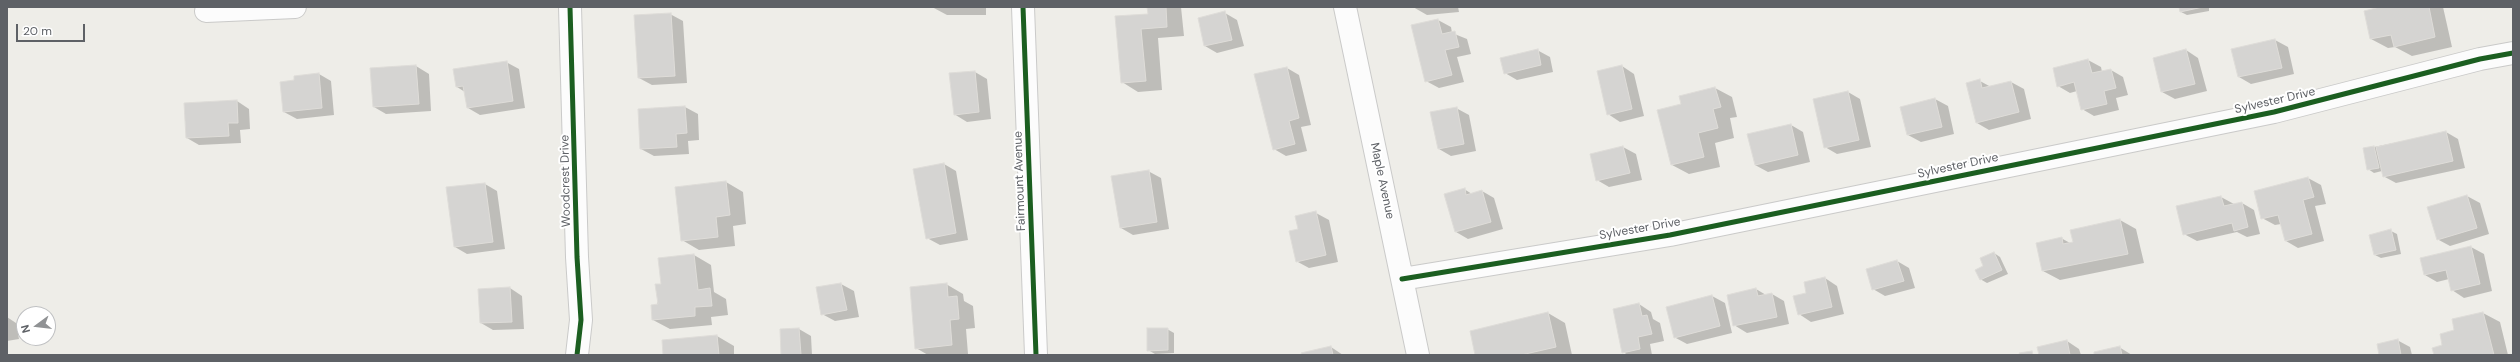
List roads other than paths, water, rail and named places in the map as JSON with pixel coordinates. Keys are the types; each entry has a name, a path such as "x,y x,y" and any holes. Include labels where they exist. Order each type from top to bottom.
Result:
{"street":[{"path":"206,11 295,7"},
{"name":"Woodcrest Drive","path":"570,7 577,257 581,320 577,355"},
{"name":"Fairmount Avenue","path":"1023,7 1036,355"},
{"name":"Maple Avenue","path":"1345,7 1418,355"},
{"name":"Sylvester Drive","path":"1402,279 1670,235 2274,112 2472,61 2513,53"}]}
